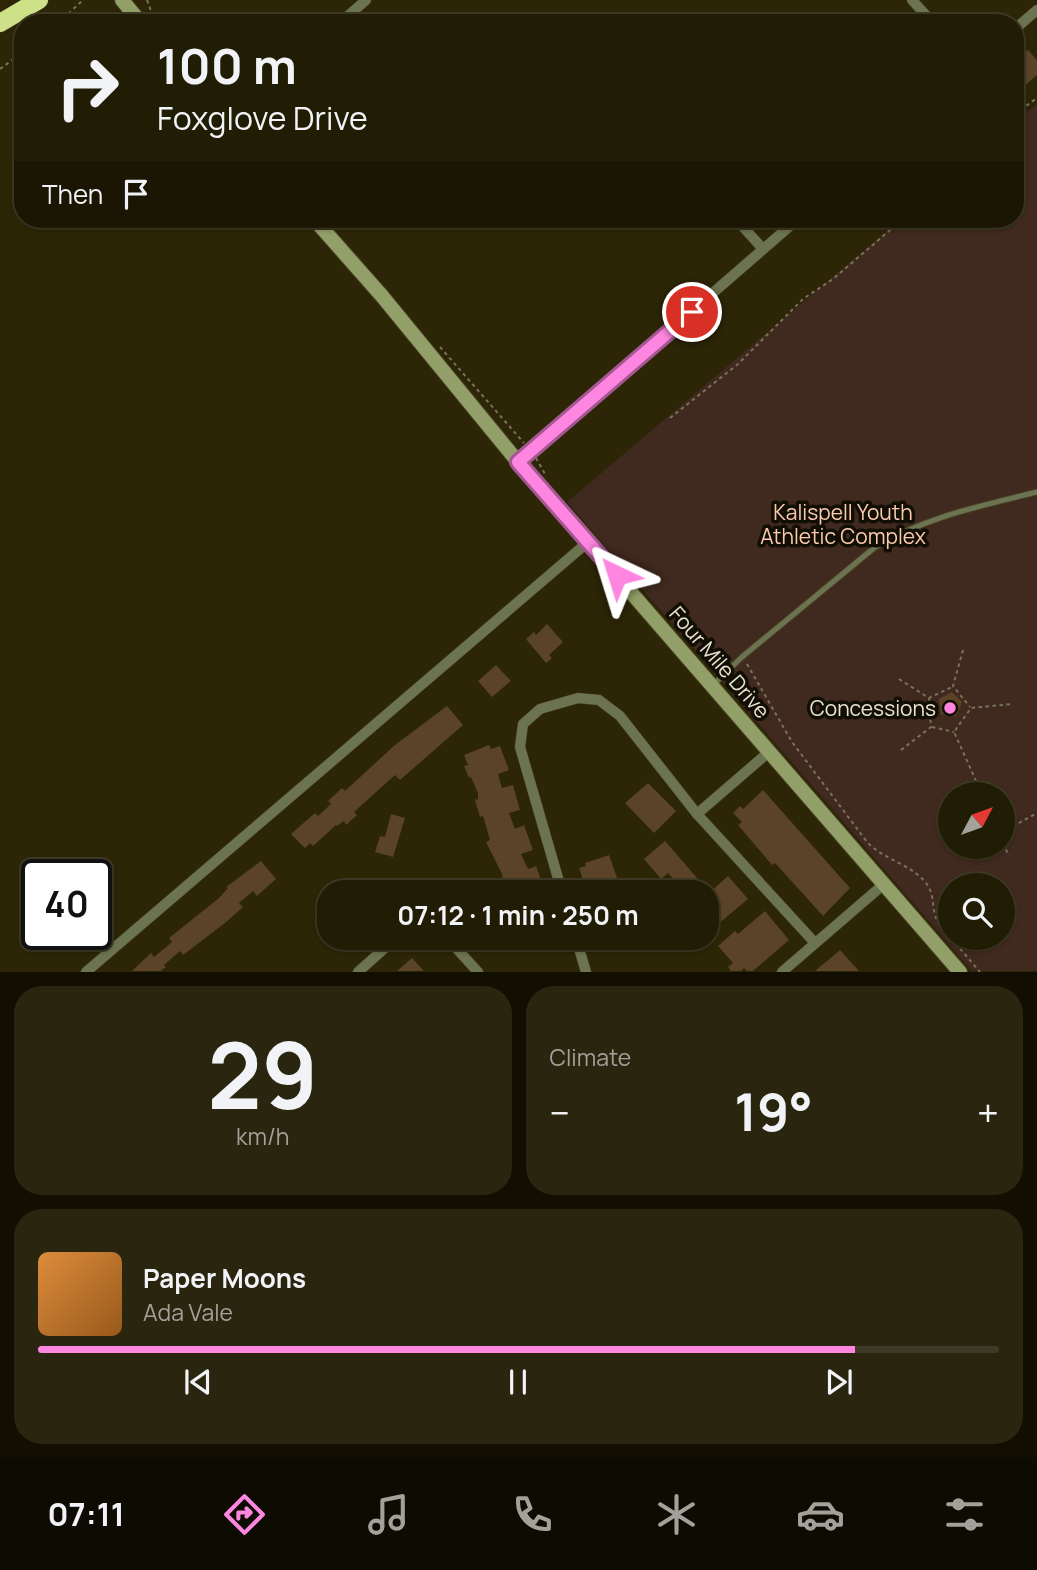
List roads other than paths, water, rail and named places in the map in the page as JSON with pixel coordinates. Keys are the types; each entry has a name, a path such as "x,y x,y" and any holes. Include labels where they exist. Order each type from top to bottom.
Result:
{"highway":[{"path":"15,14 39,0"}],"street":[{"path":"122,0 134,14"},
{"path":"350,14 366,0"},
{"path":"912,0 925,14"},
{"name":"Four Mile Drive","path":"322,228 382,296 518,462 960,971"},
{"path":"744,228 763,249"},
{"path":"518,462 788,228"},
{"path":"86,971 588,542"},
{"path":"559,880 520,747 523,724 540,709 578,698 599,700 620,716 697,814 815,943"},
{"path":"697,814 770,751"},
{"path":"782,971 884,884"},
{"path":"358,971 382,950"},
{"path":"458,950 478,971"},
{"path":"580,950 586,971"}],"lane":[{"path":"713,685 874,548 893,536 949,515 1037,492"}],"place":[{"name":"Concessions","path":"950,708"}],"park label":[{"name":"Kalispell Youth Athletic Complex","path":"843,524"}]}
